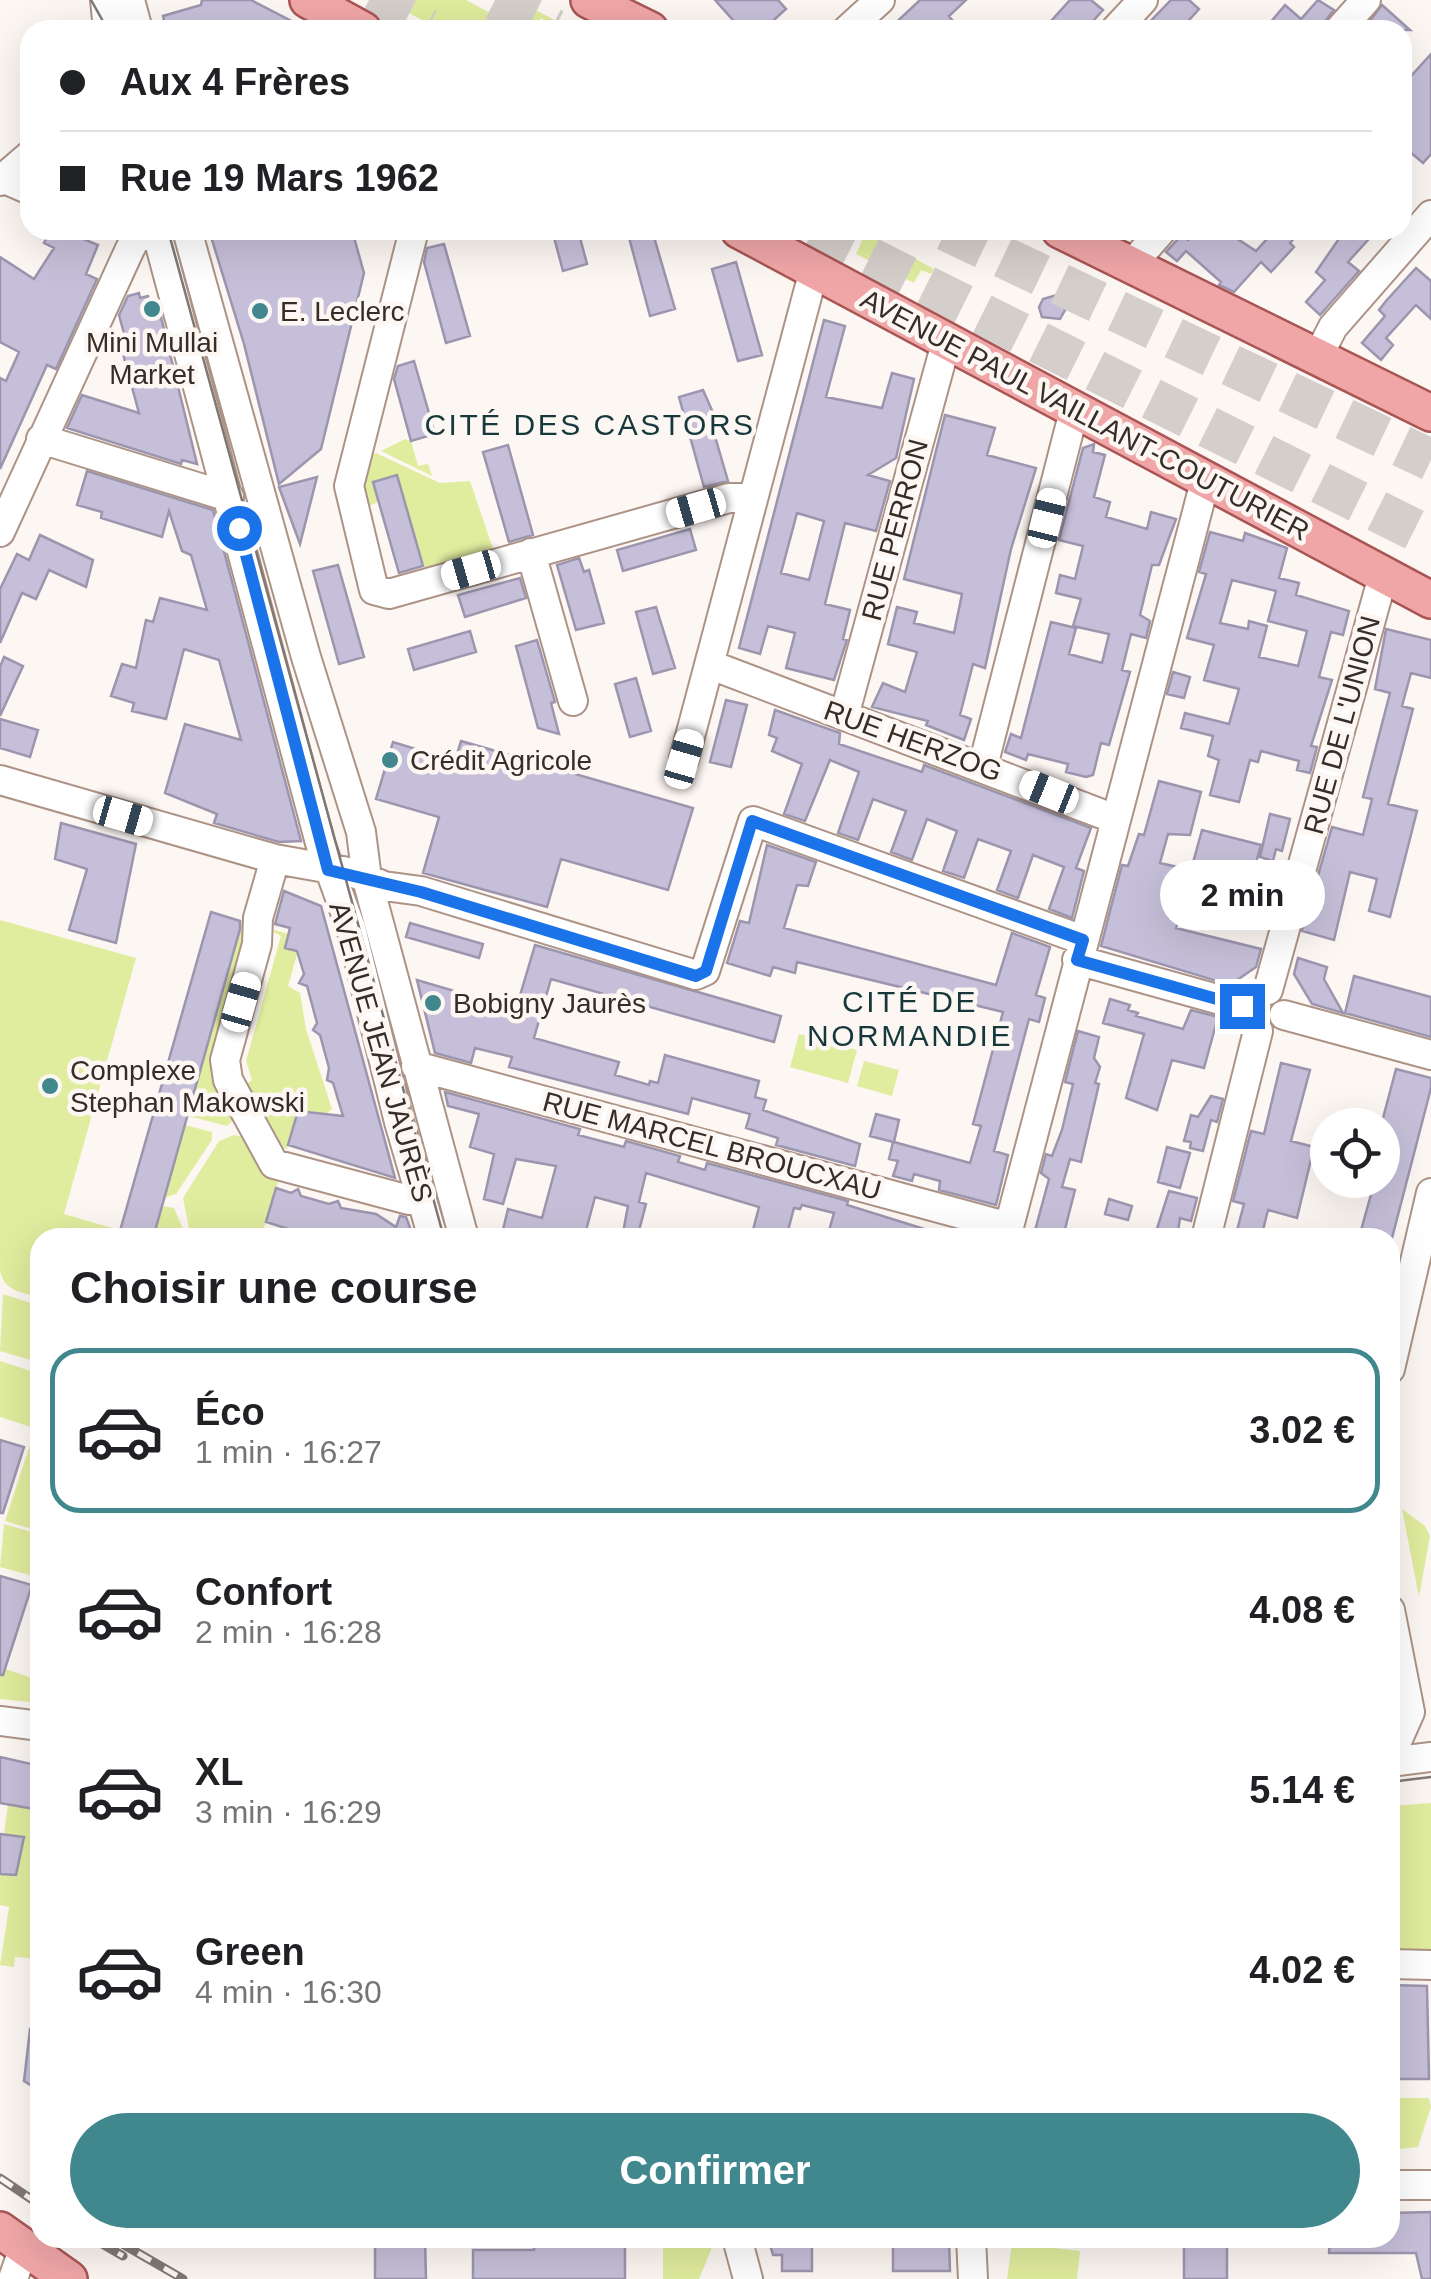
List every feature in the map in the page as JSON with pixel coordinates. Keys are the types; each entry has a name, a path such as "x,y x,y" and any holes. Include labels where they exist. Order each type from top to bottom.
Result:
{"main road":[{"path":"308,0 345,20"},
{"path":"589,0 630,20"},
{"name":"AVENUE PAUL VAILLANT-COUTURIER","path":"758,240 1431,600"},
{"path":"1080,240 1431,413"},
{"path":"12,2252 70,2279"}],"street":[{"path":"858,20 880,0"},
{"path":"1124,20 1143,0"},
{"path":"1348,20 1366,0"},
{"path":"1412,237 1431,215"},
{"path":"0,532 139,240"},
{"name":"AVENUE JEAN JAURÈS","path":"146,240 230,496 328,870 351,928 430,1228"},
{"name":"AVENUE JEAN JAURÈS","path":"190,240 301,639 361,832 367,879 461,1228"},
{"path":"411,240 349,486 374,590 390,594 729,498 753,498"},
{"path":"1131,265 1153,240"},
{"path":"1317,358 1333,328 1409,240"},
{"path":"684,759 814,270"},
{"name":"RUE PERRON","path":"844,716 946,343"},
{"path":"983,766 1074,411"},
{"path":"41,440 230,496"},
{"path":"1008,1228 1206,478"},
{"path":"531,553 573,700"},
{"name":"RUE DE L'UNION","path":"1268,990 1383,576"},
{"name":"RUE HERZOG","path":"711,665 1115,819"},
{"path":"0,780 275,859 367,879 696,976 706,971 752,821 1080,950 1242,1006"},
{"path":"275,859 258,918 258,944 225,1060 228,1080 274,1164 408,1200 422,1197"},
{"path":"1268,990 1278,996 1284,1015 1278,1025 1258,1031 1243,1017 1242,1006 1248,996 1268,990"},
{"path":"1284,1015 1431,1054"},
{"path":"1209,1228 1258,1031"},
{"name":"RUE MARCEL BROUCXAU","path":"416,1066 993,1228"},
{"path":"1400,1325 1431,1193"},
{"path":"1400,1661 1410,1712 1400,1736"},
{"path":"0,1721 30,1725"},
{"path":"1400,1758 1431,1756"},
{"path":"1400,1964 1431,1965"},
{"path":"1400,2185 1431,2185"},
{"path":"740,2248 748,2279"},
{"path":"971,2248 972,2279"}],"green space":[{"path":"384,0 466,0 496,16 495,20 422,20"},
{"path":"519,1 554,20 519,20 511,16 510,10"},
{"path":"862,240 881,240 934,269 931,274 921,270 914,283 856,254"},
{"path":"405,439 411,441 418,466 428,464 432,476 381,451"},
{"path":"376,453 440,483 470,481 493,549 425,568 397,476 374,482 379,501 364,509 358,489 364,459"},
{"name":"Complexe Stephan Makowski","path":"0,920 136,958 64,1214 112,1228 30,1228 30,1295 9,1287 0,1270"},
{"path":"242,921 248,934 216,1057 236,1118 227,1126 188,1116"},
{"path":"266,928 302,937 288,986 300,993 306,1029 332,1109 323,1116 298,1111 287,1149 276,1145 243,1086 252,1080 246,1061 281,936"},
{"path":"799,1034 857,1050 848,1083 790,1067"},
{"path":"864,1061 899,1070 892,1096 857,1086"},
{"path":"185,1125 212,1132 212,1140 176,1194 164,1198"},
{"path":"234,1135 245,1137 263,1162 262,1174 279,1179 264,1228 189,1228 183,1198 219,1141"},
{"path":"162,1206 174,1208 183,1228 156,1228"},
{"path":"3,1294 30,1303 30,1360 0,1351"},
{"path":"0,1361 30,1371 30,1427 0,1417"},
{"path":"30,1445 30,1528 5,1521"},
{"path":"1402,1509 1425,1526 1430,1536 1419,1597"},
{"path":"4,1524 30,1531 30,1575 0,1567"},
{"path":"0,1667 30,1677 30,1702 0,1699"},
{"path":"1431,1803 1431,1954 1400,1952 1400,1805"},
{"path":"8,1804 30,1808 30,1958 15,1957 14,1967 0,1965 9,1907 0,1905 0,1874 16,1875 24,1837 4,1835"},
{"path":"1400,2098 1429,2098 1431,2107 1418,2147 1400,2149"},
{"path":"663,2248 712,2248 699,2279 663,2279"},
{"path":"1011,2248 1080,2251 1077,2279 1007,2279"}],"building":[{"path":"202,0 251,0 290,20 164,20 163,16 201,5"},
{"path":"715,0 778,0 786,9 774,20 733,20"},
{"path":"920,0 966,0 949,16 952,20 899,20"},
{"path":"1070,0 1091,0 1103,10 1094,20 1052,20"},
{"path":"1171,0 1189,0 1199,9 1189,20 1152,20"},
{"path":"1318,0 1334,10 1326,20 1272,20 1285,5 1301,19"},
{"path":"1382,5 1399,20 1371,20"},
{"path":"1431,54 1431,154 1423,163 1412,154 1412,75"},
{"path":"86,240 98,245 86,274 97,279 56,369 47,365 0,469 0,378 6,381 19,352 0,342 0,257 34,279 54,248 44,243"},
{"path":"212,240 355,240 364,273 321,449 279,484 244,344"},
{"path":"555,240 581,240 587,264 563,271"},
{"path":"630,240 655,240 675,309 650,316"},
{"path":"1177,240 1239,240 1256,251 1266,240 1293,240 1290,243 1294,247 1271,272 1261,262 1234,292 1219,285 1221,282 1186,251 1177,261 1166,252"},
{"path":"1338,240 1368,240 1348,262 1359,271 1320,315 1306,302 1325,280 1316,272"},
{"path":"444,244 470,336 446,343 424,262 427,248"},
{"path":"736,262 762,355 738,361 712,269"},
{"path":"1416,268 1431,281 1431,319 1416,305 1386,338 1393,345 1381,360 1362,343 1385,316 1379,310"},
{"path":"139,293 140,298 148,296 151,306 159,309 197,464 182,460 181,464 67,428 82,395 139,413 119,339 125,337 119,315 128,296"},
{"path":"1060,294 1065,310 1060,319 1042,317 1039,307 1043,299"},
{"path":"824,320 845,326 826,397 882,408 892,373 914,379 896,458 868,475 890,481 876,531 845,523 825,604 850,610 843,639 847,640 834,680 786,668 795,633 768,626 760,654 739,648","holes":["797,513 824,521 809,580 781,573"]},
{"path":"414,361 435,434 411,441 394,379 398,366"},
{"path":"703,390 715,417 710,419 728,481 704,487 679,397"},
{"path":"945,415 995,428 987,455 1036,468 1011,549 985,668 973,664 960,715 971,719 964,740 926,725 928,721 872,707 883,683 905,692 917,652 888,644 897,607 917,612 914,623 954,633 962,594 904,579"},
{"path":"1094,444 1093,452 1105,455 1094,497 1110,502 1106,517 1147,529 1151,512 1176,519 1159,565 1152,565 1140,615 1150,621 1146,638 1131,634 1122,670 1130,672 1109,745 1101,743 1093,775 1086,777 1066,772 1068,764 1028,754 1026,760 1005,752 1011,734 1021,738 1051,622 1076,628 1069,654 1102,663 1109,634 1073,626 1081,599 1056,593 1060,575 1075,579 1083,546 1059,540 1083,448"},
{"path":"508,445 533,535 509,542 483,452"},
{"path":"87,471 213,510 301,841 279,842 214,823 217,814 165,793 185,724 241,740 219,660 184,649 166,719 132,711 134,703 111,696 122,664 136,668 146,620 153,622 160,598 207,610 191,555 182,551 169,511 162,537 101,518 102,512 77,505"},
{"path":"397,475 423,566 399,573 373,482"},
{"path":"317,477 300,544 279,487"},
{"path":"690,529 696,550 623,571 617,550"},
{"path":"1210,532 1243,541 1245,533 1287,548 1279,578 1299,583 1296,595 1349,611 1343,635 1331,632 1319,677 1332,680 1311,746 1317,747 1310,773 1297,770 1299,761 1261,751 1258,762 1250,760 1239,802 1210,795 1219,760 1208,756 1213,736 1181,728 1185,713 1229,724 1239,689 1204,680 1214,645 1187,638 1206,574 1199,572","holes":["1232,580 1276,591 1268,621 1307,631 1298,666 1259,657 1267,626 1249,621 1248,629 1220,623"]},
{"path":"40,535 93,560 86,587 49,570 36,599 22,593 0,643 0,589 17,554 29,560"},
{"path":"579,558 584,572 589,570 604,623 576,630 557,565"},
{"path":"338,565 364,657 339,664 313,571"},
{"path":"520,578 526,598 465,617 458,595"},
{"path":"656,607 675,668 653,674 636,612"},
{"path":"1386,629 1431,640 1431,678 1411,673 1402,706 1413,709 1388,804 1417,811 1390,917 1369,911 1377,879 1350,872 1334,940 1302,931 1332,827 1363,835 1372,799 1363,797 1390,693 1375,689"},
{"path":"470,631 476,652 414,670 408,649"},
{"path":"537,640 555,702 551,703 559,734 538,728 516,646"},
{"path":"4,657 23,666 0,716 0,667"},
{"path":"1173,672 1190,677 1184,698 1167,694"},
{"path":"636,678 651,731 630,737 615,684"},
{"path":"726,700 747,705 731,767 710,762"},
{"path":"775,710 840,733 839,744 922,772 924,765 1091,828 1076,868 1084,871 1072,918 1049,909 1064,867 1033,855 1018,898 997,890 1011,851 978,839 964,878 943,871 957,831 927,819 912,860 891,852 906,811 873,799 858,840 838,833 859,772 830,760 805,821 784,814 802,764 772,751 777,738 769,735"},
{"path":"0,719 38,730 30,757 0,748"},
{"path":"461,741 693,808 668,890 561,859 547,907 423,873 439,817 376,799 393,742 455,761"},
{"path":"1159,781 1201,792 1190,835 1168,834 1160,863 1191,870 1202,830 1261,845 1251,880 1212,870 1203,877 1195,904 1184,901 1176,928 1261,949 1256,967 1230,985 1101,946 1122,865 1128,866 1139,834 1144,835"},
{"path":"1270,814 1290,819 1282,851 1276,849 1273,861 1260,857"},
{"path":"61,823 136,844 116,943 69,930 87,869 55,859"},
{"path":"767,845 816,862 808,886 797,885 784,928 996,985 1012,933 1050,947 1036,995 1045,998 1039,1022 1029,1019 994,1151 1008,1155 996,1205 939,1190 940,1181 914,1174 912,1181 893,1176 898,1161 889,1159 893,1142 870,1136 876,1114 899,1120 894,1142 970,1163 981,1126 973,1124 1003,1012 797,962 795,973 773,967 770,976 727,963 740,921 749,923"},
{"path":"1243,885 1273,892 1266,922 1236,914"},
{"path":"284,891 321,906 395,1178 288,1145 298,1111 343,1116 333,1083 327,1080 329,1068 320,1035 313,1030 317,1023 307,986 299,983 304,974 297,951 285,948 290,928 275,924"},
{"path":"211,912 240,921 156,1228 121,1228"},
{"path":"410,923 483,944 479,958 406,937"},
{"path":"535,945 781,1016 774,1042 551,979 534,1038 619,1062 615,1075 649,1085 650,1081 658,1083 665,1055 759,1081 755,1097 766,1100 763,1110 860,1144 855,1166 776,1145 778,1138 746,1128 750,1114 692,1098 688,1114 509,1067 512,1057 475,1048 471,1063 435,1053 417,980 516,1009"},
{"path":"1298,958 1327,967 1324,979 1343,1013 1312,1004 1294,974"},
{"path":"1354,976 1431,997 1431,1037 1345,1013"},
{"path":"1110,999 1130,1005 1128,1010 1138,1013 1136,1016 1183,1029 1191,1010 1218,1017 1204,1068 1172,1060 1157,1110 1126,1098 1144,1034 1103,1023"},
{"path":"1078,1031 1099,1037 1094,1058 1100,1067 1095,1083 1099,1084 1081,1162 1070,1159 1062,1187 1075,1190 1065,1228 1036,1228 1049,1179 1041,1173 1046,1154 1052,1156 1062,1130 1073,1084 1065,1082"},
{"path":"1281,1063 1310,1070 1291,1141 1310,1146 1310,1164 1297,1218 1268,1210 1264,1228 1238,1228 1244,1204 1233,1201 1251,1131 1264,1134"},
{"path":"1396,1069 1431,1078 1395,1228 1362,1228 1370,1198 1400,1198 1400,1108 1386,1108"},
{"path":"445,1092 580,1129 578,1135 624,1147 626,1141 680,1156 678,1162 705,1170 707,1163 848,1201 847,1205 921,1228 830,1228 834,1213 802,1205 800,1209 794,1208 789,1228 754,1228 759,1207 646,1173 639,1202 646,1204 640,1228 624,1228 628,1206 595,1197 587,1228 503,1228 508,1209 542,1218 556,1166 516,1159 503,1204 484,1199 494,1154 470,1147 479,1114 448,1106"},
{"path":"1211,1096 1223,1099 1217,1122 1211,1120 1203,1151 1190,1148 1191,1142 1184,1141 1191,1115 1198,1117"},
{"path":"1167,1147 1190,1153 1180,1188 1158,1182"},
{"path":"276,1188 291,1193 298,1189 301,1196 329,1204 338,1201 341,1208 376,1214 396,1227 400,1216 406,1217 410,1228 285,1228 266,1222"},
{"path":"1169,1191 1197,1198 1191,1221 1180,1218 1178,1228 1157,1228"},
{"path":"1109,1199 1132,1206 1128,1220 1105,1214"},
{"path":"0,1440 24,1447 3,1513 0,1513"},
{"path":"0,1576 30,1584 30,1591 0,1675"},
{"path":"0,1757 30,1764 30,1808 0,1803"},
{"path":"0,1834 24,1837 16,1875 0,1874"},
{"path":"1400,1985 1427,1986 1429,2079 1400,2079"},
{"path":"30,2029 30,2085 24,2081"},
{"path":"1431,2212 1431,2279 1422,2279 1416,2253 1329,2253 1329,2248 1400,2248 1400,2213"},
{"path":"375,2248 425,2248 426,2279 375,2279"},
{"path":"625,2248 625,2279 473,2279 473,2250"},
{"path":"771,2248 812,2248 812,2271 782,2271 782,2255 773,2255"},
{"path":"893,2248 949,2248 950,2271 893,2271"},
{"path":"1184,2248 1227,2248 1227,2279 1184,2279"}],"tunnel":[{"path":"369,0 408,20"},
{"path":"495,0 534,20"},
{"path":"833,240 1431,538"},
{"path":"967,240 1431,460"}],"tram line":[{"path":"91,0 102,20"},
{"path":"171,240 441,1228"},
{"path":"1400,1781 1431,1777"}],"railway":[{"path":"0,2178 30,2198"},
{"path":"109,2248 123,2256"},
{"path":"129,2248 183,2279"}],"place":[{"name":"Mini Mullai Market","path":"152,309"},
{"name":"E. Leclerc","path":"260,311"},
{"name":"Crédit Agricole","path":"390,760"},
{"name":"Bobigny Jaurès","path":"433,1003"},
{"name":"Complexe Stephan Makowski","path":"50,1086"}],"district":[{"name":"CITÉ DES CASTORS","path":"590,424"},
{"name":"CITÉ DE NORMANDIE","path":"910,1018"}],"route":[{"path":"239,528 328,870 354,873 384,886 421,892 696,976 706,971 752,821 1083,940 1077,960 1242,1006"}]}
